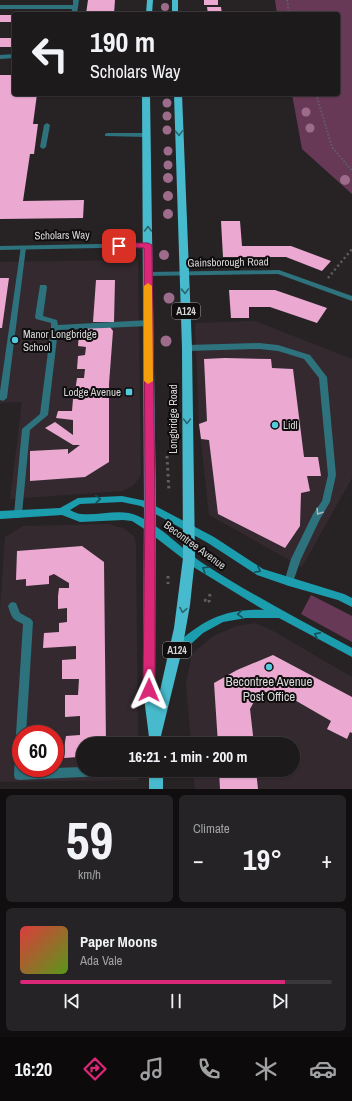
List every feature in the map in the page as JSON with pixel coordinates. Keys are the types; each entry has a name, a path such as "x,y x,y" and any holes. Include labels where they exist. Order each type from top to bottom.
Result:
{"main road":[{"path":"149,12 150,0"},
{"path":"175,0 175,12"},
{"name":"Longbridge Road","path":"146,96 150,506 149,690 153,737"},
{"name":"Longbridge Road","path":"155,737 177,650 187,584 189,558 187,348 178,96"},
{"path":"156,777 156,789"}],"street":[{"path":"74,12 76,0"},
{"path":"0,7 75,6"},
{"path":"0,57 12,56"},
{"path":"43,147 47,125"},
{"path":"108,136 146,135"},
{"name":"Scholars Way","path":"0,248 148,245"},
{"path":"3,398 23,248"},
{"name":"Gainsborough Road","path":"148,274 279,272 352,299"},
{"path":"18,514 26,429 44,415 55,328 54,322 39,317 43,287"},
{"path":"55,328 149,323"},
{"path":"187,348 259,346 278,348 307,357 323,377 332,475 326,502 316,517 296,559 289,582"},
{"name":"Becontree Avenue","path":"62,511 78,501 109,498 133,500 150,506 189,528 260,572 341,597 352,603"},
{"path":"0,515 62,511"},
{"name":"Becontree Avenue","path":"62,511 80,518 113,516 134,518 150,527 189,558 279,615 352,653"},
{"path":"14,606 16,616 28,622 22,725"},
{"path":"177,650 196,633 220,618 245,613 279,615"},
{"path":"64,773 76,772"}],"path":[{"path":"287,0 289,12"},
{"path":"317,96 332,147 352,171"},
{"path":"321,288 352,250"},
{"path":"209,601 210,594"},
{"path":"204,600 209,601 212,604"}],"shaded area":[{"path":"275,0 352,0 352,194 302,149 292,96 340,96 340,12 277,12"},
{"path":"138,260 141,475 134,485 123,491 10,499 22,402 0,403 0,262"},
{"path":"255,321 352,359 352,478 302,567 209,515 199,424 195,323"},
{"path":"108,524 123,528 134,536 136,545 138,737 76,737 76,777 138,777 138,780 0,782 0,608 5,537 23,526"},
{"path":"311,595 352,616 352,642 301,614"},
{"path":"255,623 273,631 352,677 352,789 195,789 194,777 300,777 300,737 190,737 186,683 192,654 213,636 237,626"}],"building":[{"path":"88,0 115,0 114,12 86,12"},
{"path":"204,0 218,0 218,5 204,5"},
{"path":"207,7 221,7 222,12 208,12"},
{"path":"0,15 12,15 12,22 0,22"},
{"path":"0,38 12,38 12,47 0,47"},
{"path":"0,75 12,75 12,96 37,96 33,124 38,124 34,154 30,154 23,201 84,200 83,218 0,219"},
{"path":"221,221 240,221 242,246 291,246 331,261 322,271 286,257 223,257"},
{"path":"0,278 9,278 2,328 0,328"},
{"path":"96,280 115,280 114,322 93,322"},
{"path":"229,290 275,290 327,308 317,323 270,307 249,307 249,318 231,318"},
{"path":"110,327 113,331 109,384 109,462 85,477 30,481 30,451 68,449 68,454 80,445 73,445 45,428 55,422 73,435 73,420 56,418 58,411 72,411 73,399 83,399 83,393 75,392 77,378 84,378 85,369 77,369 78,356 85,355 86,347 78,346 79,334 87,334 87,328"},
{"path":"204,359 271,359 272,368 293,369 304,457 318,457 321,476 307,476 310,491 301,493 300,526 285,548 218,514 209,440 201,439 199,424 207,421"},
{"path":"82,546 104,562 106,737 76,737 76,757 64,758 66,736 80,735 80,716 65,717 65,695 78,695 79,679 62,679 62,660 76,659 76,646 43,648 44,633 59,632 59,623 67,622 67,608 58,609 58,596 59,588 69,588 69,583 54,574 49,576 49,584 26,586 26,579 16,580 17,551"},
{"path":"273,655 352,697 352,733 350,732 347,739 327,729 331,721 286,695 265,692 256,698 250,709 253,737 218,737 214,683 237,670"},
{"path":"219,777 257,777 258,789 220,789"}],"slow traffic":[{"path":"148,286 148,381"}],"place":[{"name":"Manor Longbridge School","path":"15,340"},
{"name":"Lodge Avenue","path":"129,392"},
{"name":"Lidl","path":"275,425"},
{"name":"Becontree Avenue Post Office","path":"269,667"}],"route":[{"path":"119,246 148,245 150,506 149,690"}]}
